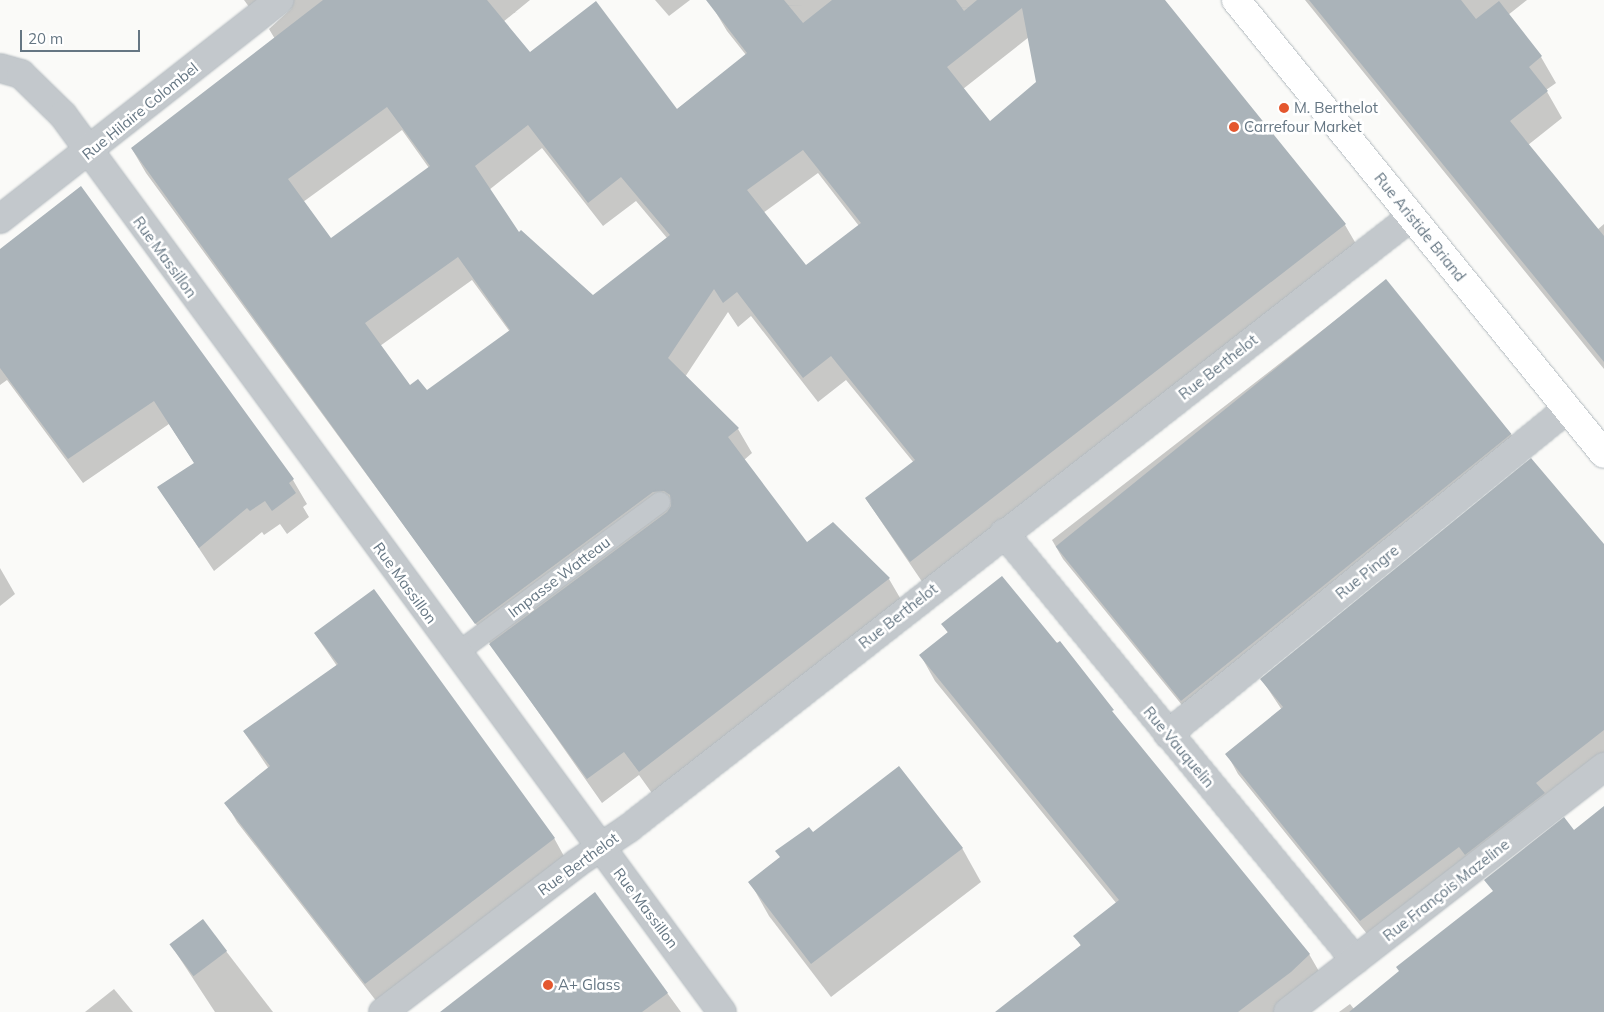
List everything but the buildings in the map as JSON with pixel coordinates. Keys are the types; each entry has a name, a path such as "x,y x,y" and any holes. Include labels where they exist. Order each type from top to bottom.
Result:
{"main road":[{"name":"Rue Aristide Briand","path":"1236,0 1604,454"}],"street":[{"name":"Rue Hilaire Colombel","path":"0,219 88,153 279,0"},
{"name":"Rue Massillon","path":"0,68 21,74 63,114 88,153 722,1012"},
{"name":"Rue Berthelot","path":"383,1012 600,847 629,828 1004,533 1411,217"},
{"name":"Rue Pingre","path":"1168,734 1567,409"},
{"name":"Rue Vauquelin","path":"1004,533 1355,960"},
{"name":"Rue François Mazeline","path":"1288,1012 1604,768"}],"lane":[{"name":"Impasse Watteau","path":"457,653 660,502"}],"place":[{"name":"M. Berthelot","path":"1284,108"},
{"name":"Carrefour Market","path":"1234,127"},
{"name":"A+ Glass","path":"548,985"}]}
